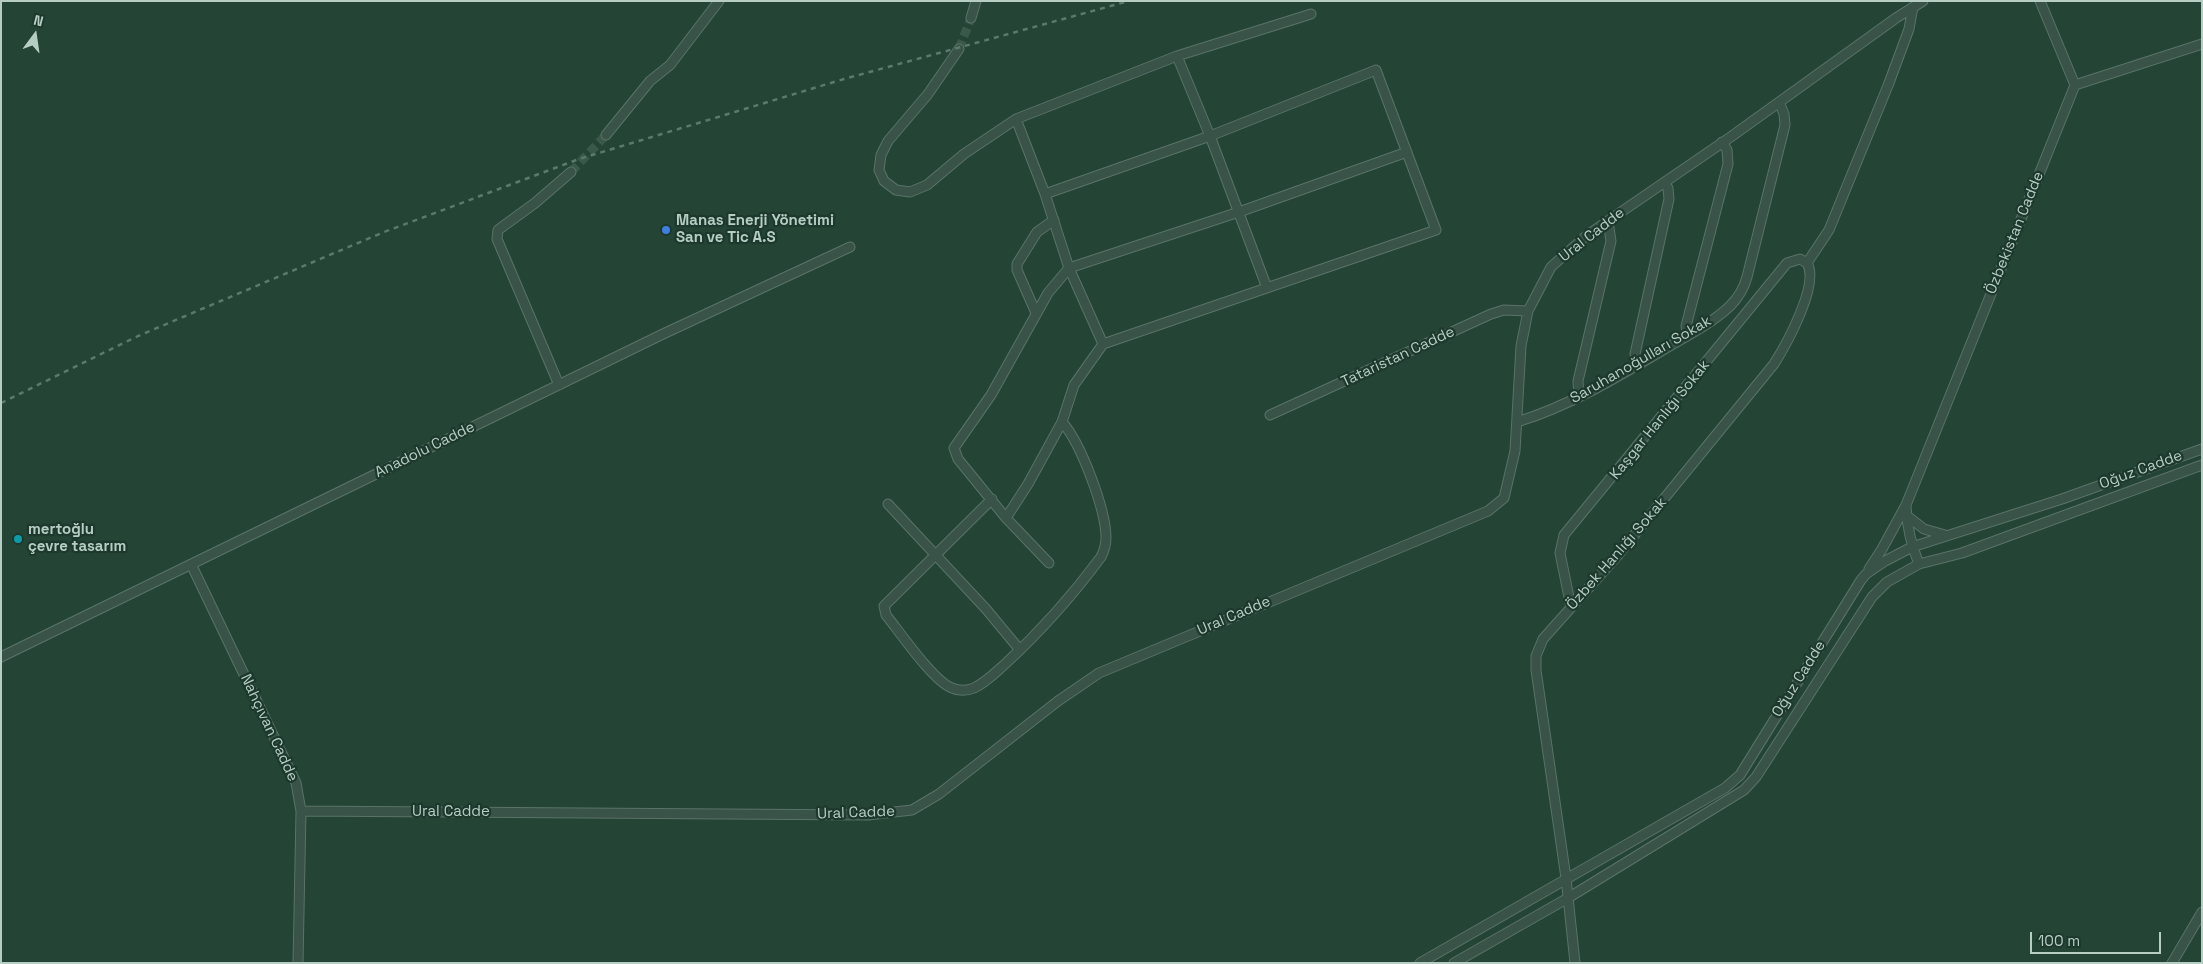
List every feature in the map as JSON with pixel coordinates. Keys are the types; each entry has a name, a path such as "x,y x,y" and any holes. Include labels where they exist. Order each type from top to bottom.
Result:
{"street":[{"path":"606,135 650,81 670,65 719,1"},
{"path":"972,18 976,1"},
{"name":"Ural Cadde","path":"301,811 868,815 912,810 947,790 1058,701 1099,673 1488,511 1504,498 1515,451 1521,346 1528,311 1552,267 1586,236 1923,1"},
{"path":"2040,1 2075,85 2202,44"},
{"path":"1807,263 1829,230 1892,74 1908,29 1913,7"},
{"path":"959,49 928,94 888,141 881,155 879,170 884,181 896,190 910,192 927,185 964,154 1016,119 1177,56 1311,14"},
{"path":"1177,56 1210,136 1267,288"},
{"path":"1006,518 1028,484 1062,422 1074,385 1103,344 1436,230 1376,70 1210,136 1045,194"},
{"name":"Özbekistan Cadde","path":"1866,574 1882,550 1906,505 2075,85"},
{"name":"Saruhanoğulları Sokak","path":"1517,422 1549,412 1637,366 1730,307 1745,284 1785,125 1784,114 1779,102"},
{"path":"1016,119 1045,194 1069,268 1103,344"},
{"path":"1688,335 1686,326 1728,164 1726,150 1722,142"},
{"path":"1049,563 1006,518 958,458 954,448 991,395 1048,293 1069,268 1239,212 1407,152"},
{"path":"559,385 497,239 498,230 535,203 571,172"},
{"path":"1637,366 1635,354 1669,199 1669,192 1664,182"},
{"path":"1036,313 1017,270 1017,264 1037,232 1054,220"},
{"path":"1579,397 1578,381 1611,241 1608,221"},
{"name":"Anadolu Cadde","path":"1,656 850,246"},
{"name":"Kaşgar Hanlığı Sokak","path":"1571,608 1560,554 1564,535 1787,263 1800,259 1807,263"},
{"name":"Özbek Hanlığı Sokak","path":"1575,963 1566,878 1536,663 1538,650 1543,639 1618,555 1774,364 1791,336 1804,302 1811,272 1807,263"},
{"name":"Tataristan Cadde","path":"1270,415 1491,314 1504,310 1528,311"},
{"path":"992,499 886,603 884,609 886,615 935,675 950,688 962,691 974,688 985,682 1044,627 1095,566 1105,547 1104,523 1097,496 1076,441 1062,422"},
{"name":"Oğuz Cadde","path":"1420,963 1725,788 1740,775 1866,574 1912,548 2202,449"},
{"name":"Oğuz Cadde","path":"1454,963 1568,898 1744,790 1756,777 1872,597 1887,582 1919,564 1962,553 2202,465"},
{"path":"888,504 986,609 1020,650"},
{"path":"1906,505 1912,548 1919,564"},
{"path":"1906,515 1924,529 1948,536"},
{"name":"Nahçıvan Cadde","path":"191,564 296,783 301,811 298,963"},
{"path":"2172,963 2202,912"}],"tunnel":[{"path":"959,49 971,18"},
{"path":"571,172 606,135"}],"railway":[{"path":"1,403 138,336 384,232 579,159 844,79 1129,1"}],"place":[{"name":"Manas Enerji Yönetimi San ve Tic A.S","path":"666,230"},
{"name":"mertoğlu çevre tasarım","path":"18,539"}]}
